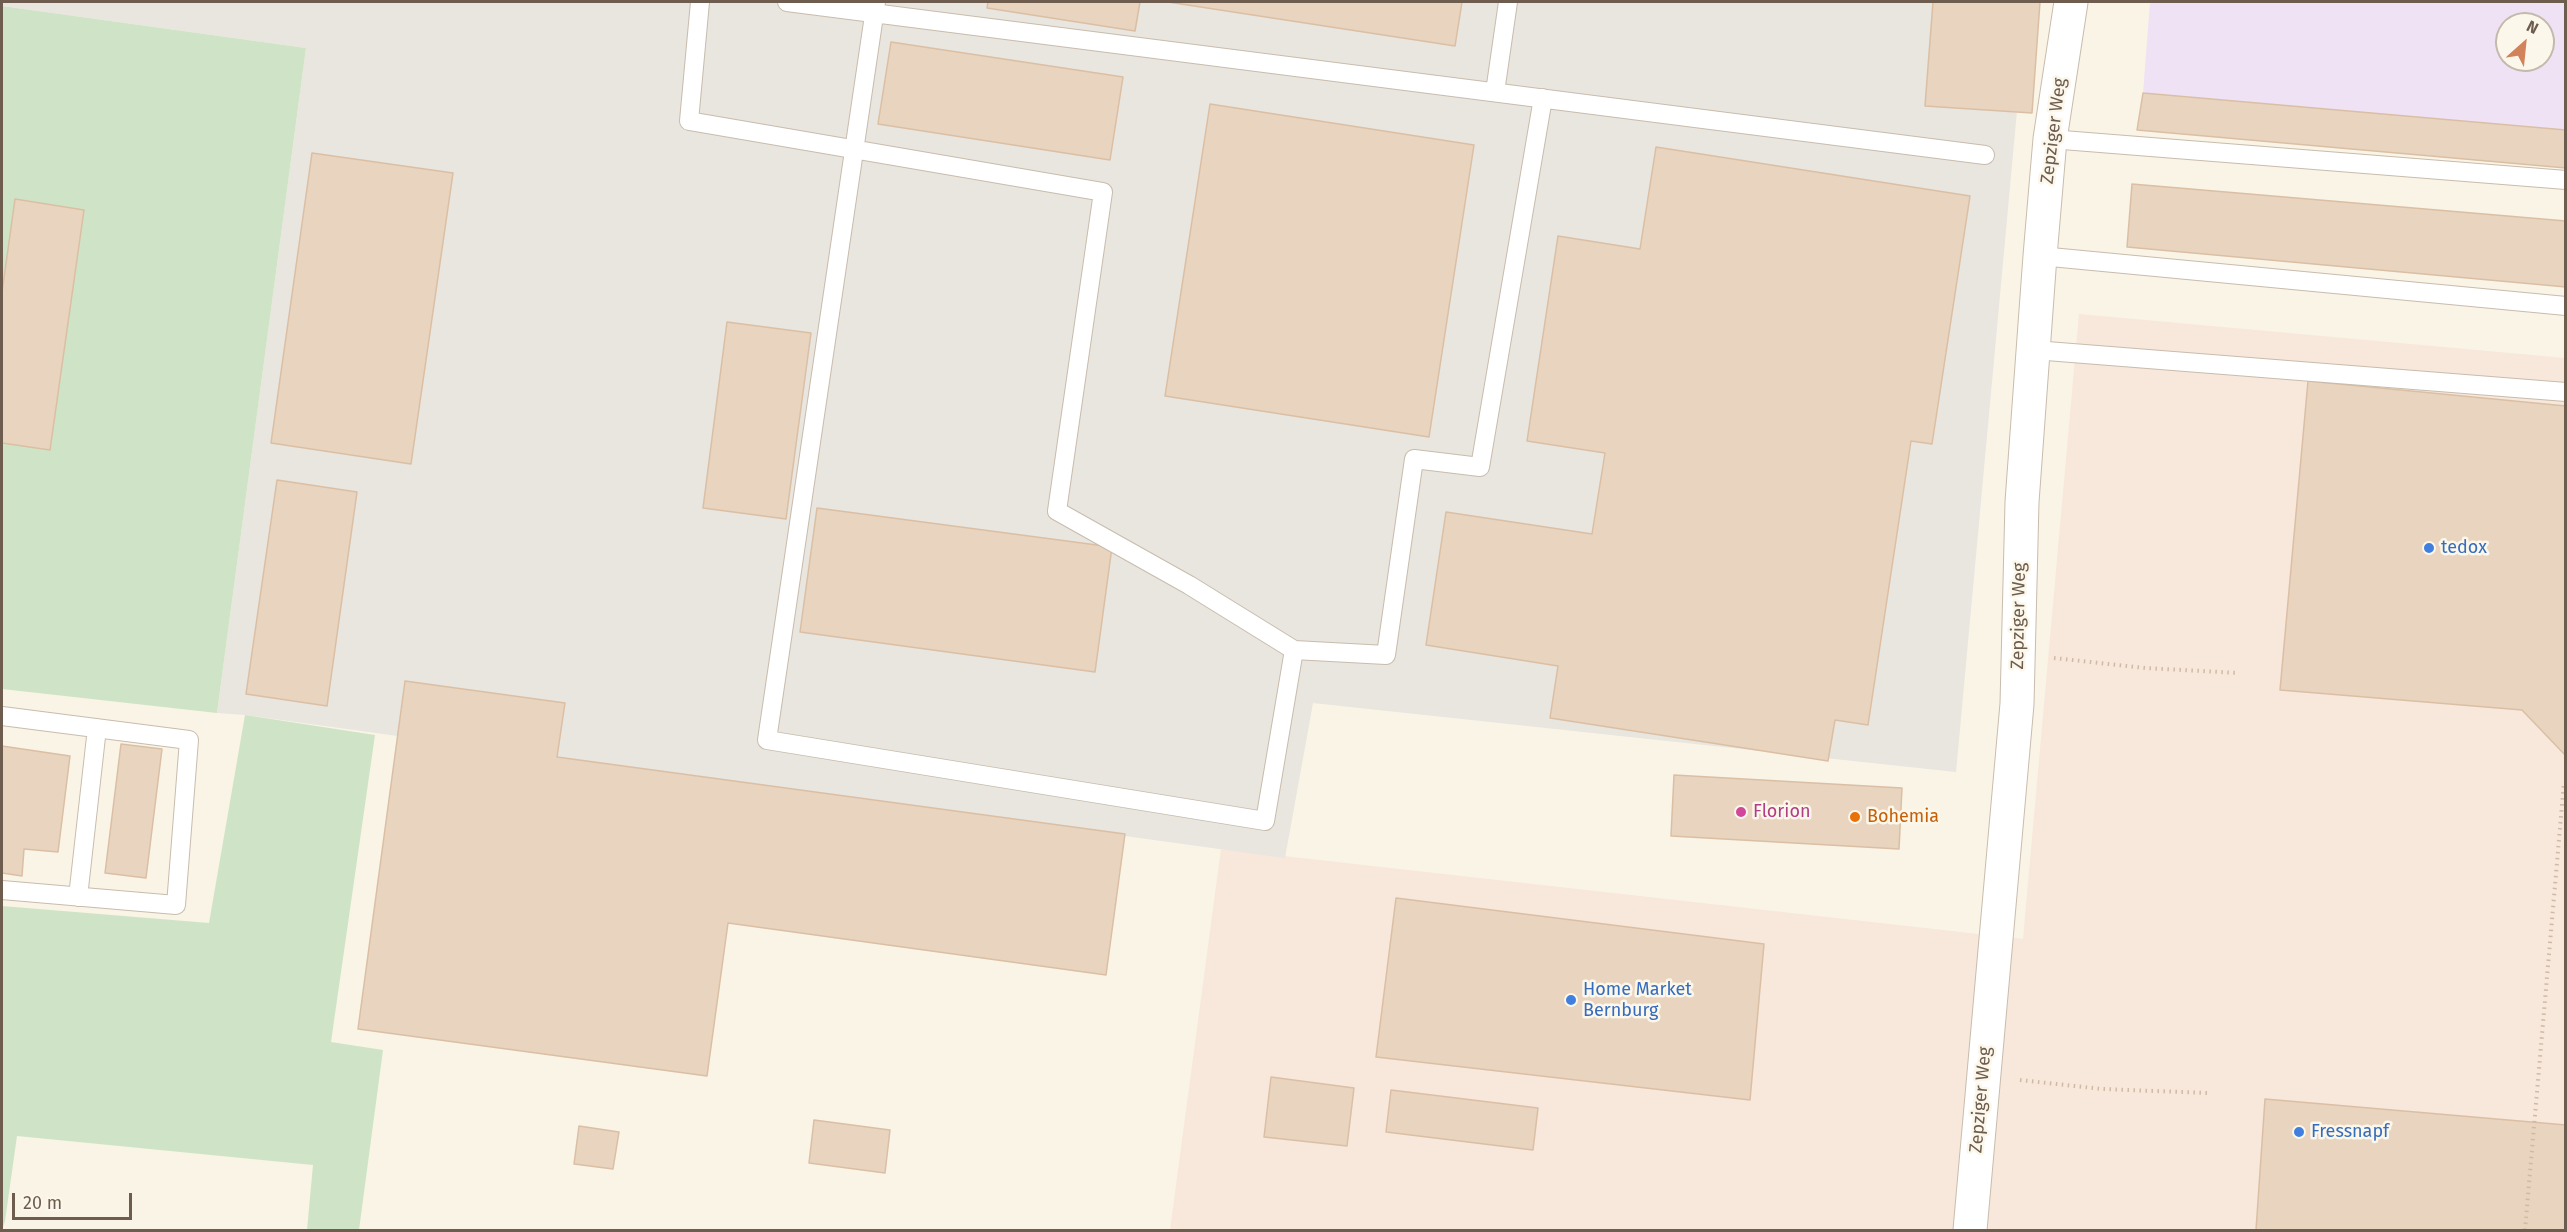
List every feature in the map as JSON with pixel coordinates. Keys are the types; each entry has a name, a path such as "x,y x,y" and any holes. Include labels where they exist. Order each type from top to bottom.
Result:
{"street":[{"name":"Zepziger Weg","path":"1970,1230 2017,704 2022,502 2040,256 2050,140 2071,2"}],"lane":[{"path":"700,2 689,121 1103,192 1057,511 1189,585 1294,650 1386,655 1414,459 1480,467 1543,98"},
{"path":"787,2 875,7 1495,92 1985,155"},
{"path":"1495,92 1508,2"},
{"path":"875,7 767,740 1264,821 1294,650"},
{"path":"2050,140 2565,180"},
{"path":"2040,256 2565,306"},
{"path":"2034,350 2565,392"},
{"path":"2,716 189,740 176,905 2,890"},
{"path":"78,897 98,728"}],"path":[{"path":"2018,653 2145,668 2239,673"},
{"path":"2525,1230 2564,782"},
{"path":"1982,1077 2103,1089 2208,1093"}],"shaded area":[{"path":"2,2 2027,2 1956,772 1313,703 1285,858 217,713 306,48 2,6"},
{"path":"2150,2 2565,2 2565,130 2143,93"},
{"path":"2079,314 2565,358 2565,1230 1170,1230 1221,849 2023,939"}],"green space":[{"path":"2,6 306,48 217,713 2,689"},
{"path":"245,715 375,735 331,1042 383,1050 359,1230 307,1230 313,1165 17,1136 2,1230 2,906 209,923"}],"building":[{"path":"988,2 1140,2 1135,31 987,8"},
{"path":"1168,2 1462,2 1455,46"},
{"path":"1933,2 2040,2 2032,113 1925,106"},
{"path":"891,42 1123,77 1110,160 878,124"},
{"path":"2143,93 2566,130 2566,168 2137,130"},
{"path":"1210,104 1474,145 1429,437 1165,396"},
{"path":"1656,147 1970,196 1932,444 1911,441 1868,725 1835,720 1828,761 1550,718 1558,666 1426,645 1446,512 1592,534 1605,453 1527,441 1558,236 1640,249"},
{"path":"312,153 453,173 411,464 271,443"},
{"path":"2132,184 2566,221 2566,287 2127,247"},
{"path":"15,199 84,210 50,450 2,443 2,292"},
{"path":"727,322 811,333 786,519 703,508"},
{"name":"tedox","path":"2308,381 2566,406 2566,756 2522,710 2280,690"},
{"path":"277,480 357,492 327,706 246,694"},
{"path":"817,508 1112,547 1095,672 800,632"},
{"path":"405,681 565,703 557,757 1125,834 1106,975 728,923 707,1076 358,1029"},
{"path":"121,744 162,749 146,878 105,873"},
{"path":"2,746 70,756 58,852 24,849 22,876 2,873"},
{"path":"1674,775 1902,788 1899,849 1671,836"},
{"name":"Home Market Bernburg","path":"1396,898 1764,944 1750,1100 1376,1057"},
{"path":"1271,1077 1354,1088 1347,1146 1264,1137"},
{"path":"1391,1090 1538,1108 1533,1150 1386,1132"},
{"path":"2265,1099 2566,1125 2566,1230 2256,1230"},
{"path":"814,1120 890,1130 885,1173 809,1163"},
{"path":"579,1126 619,1132 613,1169 574,1164"}],"place":[{"name":"tedox","path":"2429,548"},
{"name":"Florion","path":"1741,812"},
{"name":"Bohemia","path":"1855,817"},
{"name":"Home Market Bernburg","path":"1571,1000"},
{"name":"Fressnapf","path":"2299,1132"}]}
